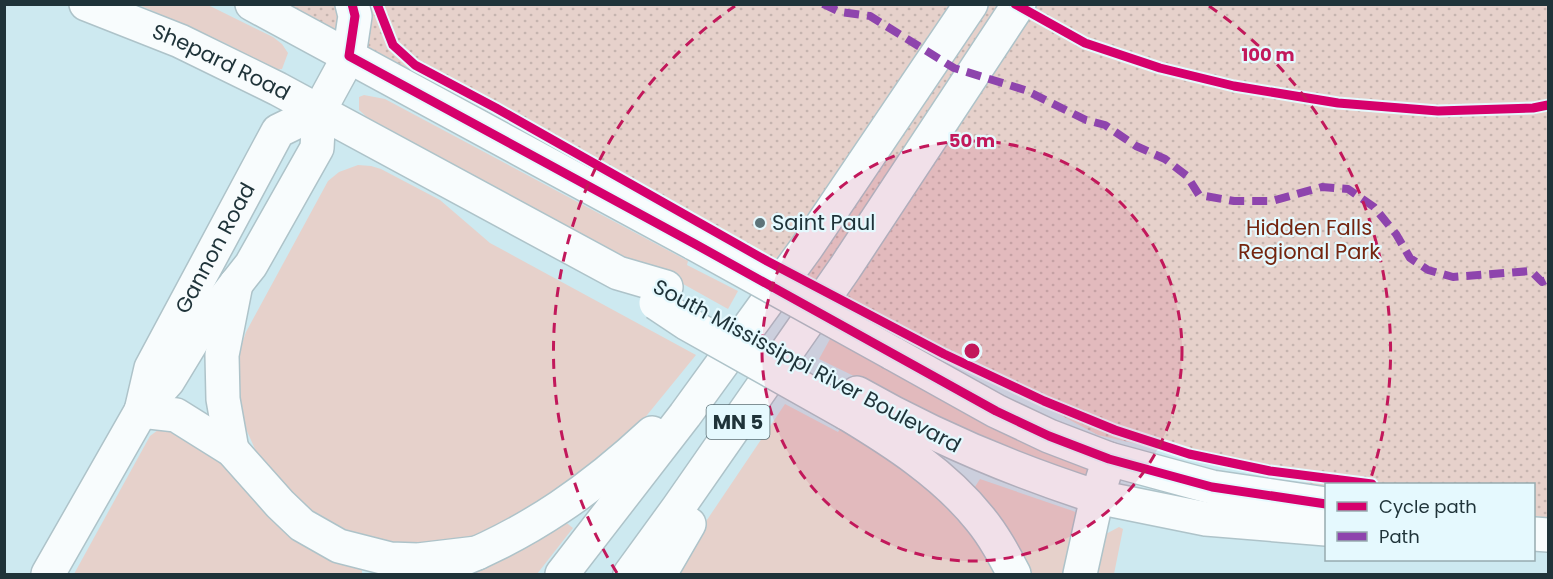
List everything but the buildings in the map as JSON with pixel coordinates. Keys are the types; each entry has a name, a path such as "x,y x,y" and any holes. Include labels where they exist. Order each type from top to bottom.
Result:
{"main road":[{"name":"Shepard Road","path":"86,4 180,41 319,111"},
{"path":"252,4 695,244 996,411 1049,436 1109,459 1212,487 1325,504"},
{"name":"Gannon Road","path":"48,574 141,411 168,381 196,335 251,265 317,148 319,111 349,56 356,16 352,4"},
{"name":"MN 5","path":"562,574 686,416 807,247 971,4"},
{"name":"MN 5","path":"630,574 844,268 1019,4"},
{"name":"Gannon Road","path":"141,411 151,368 278,131 319,111"},
{"name":"South Mississippi River Boulevard","path":"319,111 661,295 851,403 905,420 976,453 1036,477 1097,497 1206,519 1325,529"},
{"path":"232,450 223,399 222,355 236,284"},
{"path":"851,403 886,437 915,458 960,497 980,519 1014,574"},
{"path":"660,574 680,542 748,407"},
{"path":"141,411 176,415 232,450 302,525 339,546 390,559 418,560 477,553"},
{"path":"423,574 477,553 537,523 573,500 626,458 652,433 686,416"},
{"path":"1080,574 1097,497 1109,459"}],"green space":[{"path":"139,5 208,5 273,37 282,44 288,53 282,69 274,70 227,44"},
{"name":"Hidden Falls Regional Park","path":"288,5 1548,5 1548,518 1535,516 1535,483 1325,483 1325,487 1098,435"},
{"path":"364,95 385,99 688,261 687,265 738,291 728,309 676,280 673,284 369,119 359,110 359,97"},
{"path":"358,165 381,169 440,200 490,243 696,355 643,420 583,475 503,525 472,537 437,545 384,544 328,525 301,506 259,458 246,429 238,400 239,352 246,332 328,181 339,172"},
{"path":"830,339 962,409 1089,466 1093,477 1036,465 819,359"},
{"path":"785,404 838,432 840,429 908,474 929,491 966,530 997,574 673,574 678,563"},
{"path":"158,430 176,433 197,443 362,567 362,574 74,574 150,436"},
{"path":"980,479 1079,514 1070,574 1030,574 971,493"},
{"path":"564,521 573,528 537,574 457,574"},
{"path":"1119,527 1123,529 1114,574 1095,574 1104,535"}],"marked path":[{"path":"823,4 840,12 870,16 954,68 1025,90 1086,120 1105,125 1136,146 1165,159 1187,176 1199,195 1234,201 1272,201 1322,187 1348,189 1374,207 1396,234 1410,258 1428,270 1453,277 1531,271 1542,282 1548,279"}],"cycle path":[{"path":"352,4 355,16 349,56 996,411 1049,436 1109,459 1212,487 1325,504"},
{"path":"377,4 393,45 415,65 496,108 767,261 944,354 1044,401 1115,430 1189,454 1270,471 1364,483"},
{"path":"1015,4 1085,43 1160,68 1234,86 1338,103 1438,111 1533,108 1548,105"}],"place":[{"name":"Saint Paul","path":"760,223"}]}
